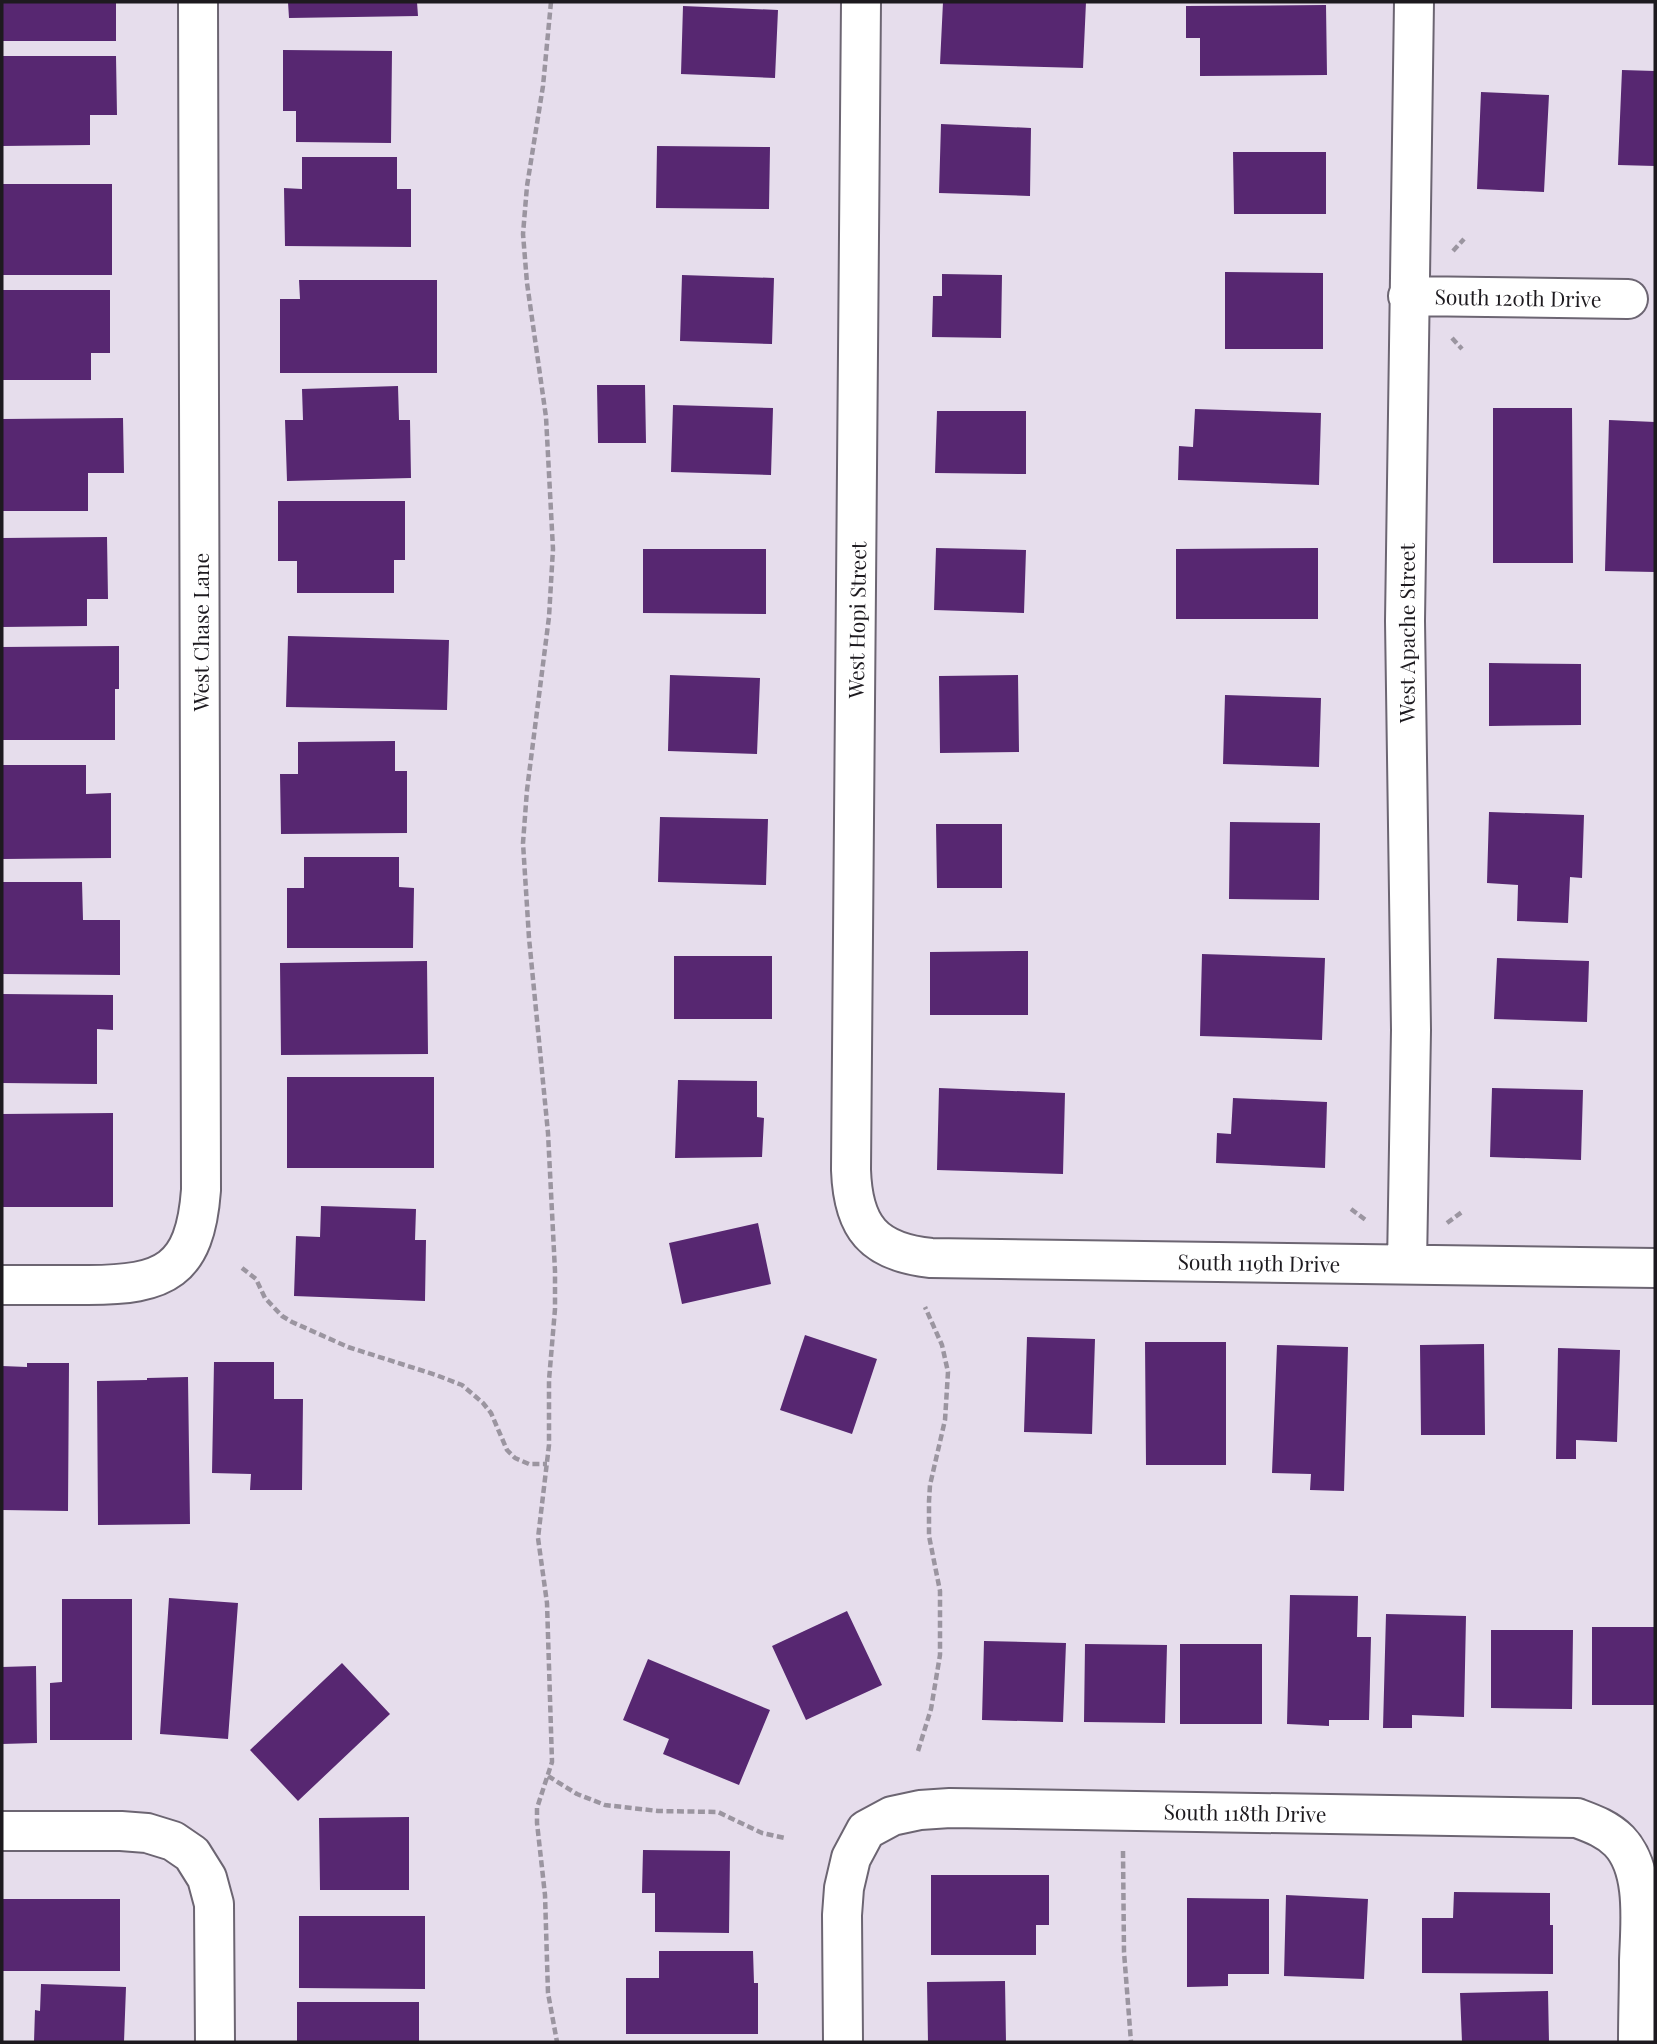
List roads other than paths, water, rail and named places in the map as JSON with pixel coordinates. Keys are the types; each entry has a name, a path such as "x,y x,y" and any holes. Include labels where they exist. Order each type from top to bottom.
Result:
{"street":[{"name":"West Chase Lane","path":"2,1285 124,1285 146,1282 165,1273 181,1258 193,1240 199,1216 198,2"},
{"name":"West Hopi Street","path":"861,2 851,1170 852,1192 858,1214 870,1234"},
{"name":"West Apache Street","path":"1407,1264 1411,1030 1405,689 1414,2"},
{"name":"South 120th Drive","path":"1409,296 1628,299"},
{"name":"South 119th Drive","path":"870,1234 890,1249 911,1256 931,1258 1655,1268"},
{"name":"South 118th Drive","path":"842,2042 842,1915 844,1888 851,1858 866,1830 892,1816 920,1810 950,1808 1552,1816 1577,1818 1601,1826 1621,1842 1633,1863 1639,1887 1638,2042"},
{"path":"2,1832 148,1833 173,1841 192,1854 207,1878 214,1904 215,2042"}]}
